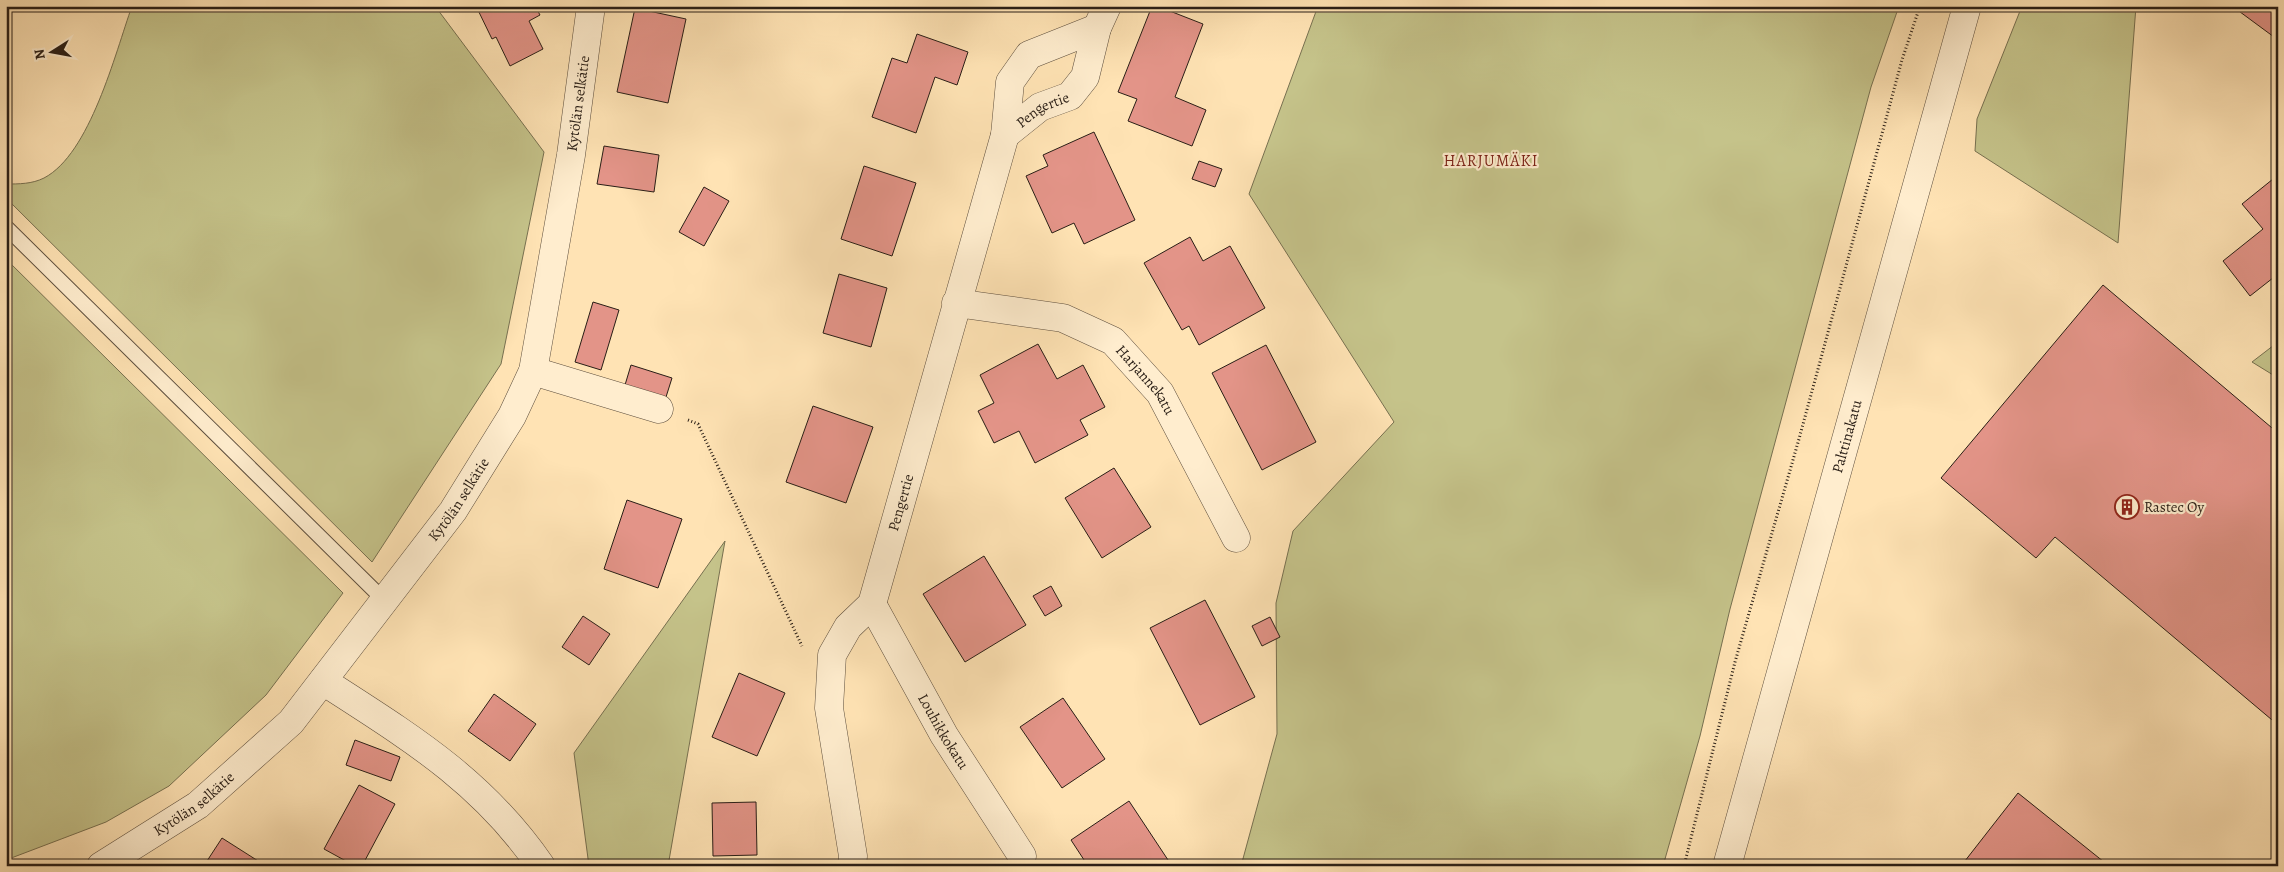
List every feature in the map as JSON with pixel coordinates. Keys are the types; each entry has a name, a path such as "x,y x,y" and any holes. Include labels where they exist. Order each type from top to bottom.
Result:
{"street":[{"name":"Kytölän selkätie","path":"101,866 198,805 291,722 453,511 512,416 532,371 572,155 591,6"},
{"name":"Palttinakatu","path":"1727,866 1967,6"},
{"name":"Pengertie","path":"1005,135 1040,107 1070,96 1085,77 1102,17"},
{"name":"Pengertie","path":"872,604 1005,135 1010,82 1030,55 1102,17"},
{"name":"Harjannekatu","path":"956,303 1063,318 1113,341 1160,393 1236,538"},
{"path":"532,371 659,409"},
{"path":"852,866 853,856 829,708 832,655 848,627 872,604"},
{"name":"Louhikkokatu","path":"872,604 1016,861"},
{"path":"323,681 419,742 468,782 523,839 541,866"}],"lane":[{"path":"6,227 385,601"}],"path":[{"path":"1684,866 1735,662 1799,439 1902,60 1920,6"},
{"path":"659,409 698,424 805,653 831,677"}],"shaded area":[{"path":"132,6 435,6 544,152 501,364 372,562 6,198 6,184 30,183 44,178 60,166 75,148 88,126 99,101"},
{"path":"1318,6 1899,6 1871,87 1730,609 1700,736 1663,866 1241,866 1277,734 1276,603 1293,531 1394,422 1249,194"},
{"path":"2022,6 2136,6 2118,243 1975,151 1977,119"},
{"path":"6,259 343,593 266,695 169,786 106,822 6,860"},
{"path":"2278,342 2278,378 2252,362"},
{"path":"725,541 668,866 589,866 574,753"}],"building":[{"path":"476,6 535,6 540,15 529,21 543,49 510,66 496,37 492,39"},
{"path":"1152,6 1157,6 1203,24 1175,97 1206,110 1192,146 1128,121 1137,99 1118,92"},
{"path":"2232,6 2278,6 2278,32 2274,37"},
{"path":"635,8 686,19 668,103 617,92"},
{"path":"917,34 968,52 957,85 935,77 916,133 872,117 892,58 907,63"},
{"path":"1094,132 1135,220 1084,244 1074,223 1052,233 1026,176 1048,166 1043,155"},
{"path":"604,146 659,155 654,192 597,184"},
{"path":"1199,161 1222,169 1215,187 1192,179"},
{"path":"864,166 916,183 892,256 841,239"},
{"path":"2278,175 2278,274 2250,296 2223,261 2263,229 2242,204"},
{"path":"704,187 729,201 704,246 679,232"},
{"path":"1190,237 1203,261 1230,246 1265,308 1199,345 1189,326 1182,330 1144,263"},
{"path":"839,274 887,288 871,347 823,333"},
{"name":"Rastec Oy","path":"2103,285 2278,433 2278,725 2055,537 2036,558 1941,478"},
{"path":"593,302 619,310 601,370 575,362"},
{"path":"1038,344 1057,379 1083,365 1105,407 1080,420 1088,435 1035,463 1019,431 994,443 978,411 994,403 980,375"},
{"path":"1266,345 1316,442 1262,470 1212,373"},
{"path":"631,365 672,378 666,397 625,385"},
{"path":"813,406 873,427 846,503 786,482"},
{"path":"1114,468 1151,527 1102,558 1065,498"},
{"path":"627,500 682,519 658,588 604,569"},
{"path":"984,556 1026,625 965,662 923,594"},
{"path":"1051,586 1062,606 1045,616 1033,596"},
{"path":"1205,600 1255,697 1200,725 1150,628"},
{"path":"583,616 610,634 589,665 562,647"},
{"path":"1270,617 1280,637 1262,646 1252,626"},
{"path":"739,673 785,693 757,756 712,737"},
{"path":"494,694 536,724 510,761 468,731"},
{"path":"1063,698 1105,759 1062,788 1020,727"},
{"path":"355,740 400,757 391,781 346,765"},
{"path":"359,785 395,804 362,866 355,866 324,849"},
{"path":"2018,793 2109,866 1961,866"},
{"path":"1129,801 1172,866 1088,866 1071,840"},
{"path":"756,802 757,855 713,856 712,803"},
{"path":"222,838 266,866 214,866 207,861"}],"place":[{"name":"Rastec Oy","path":"2127,507"}],"district":[{"name":"HARJUMÄKI","path":"1491,161"}]}
